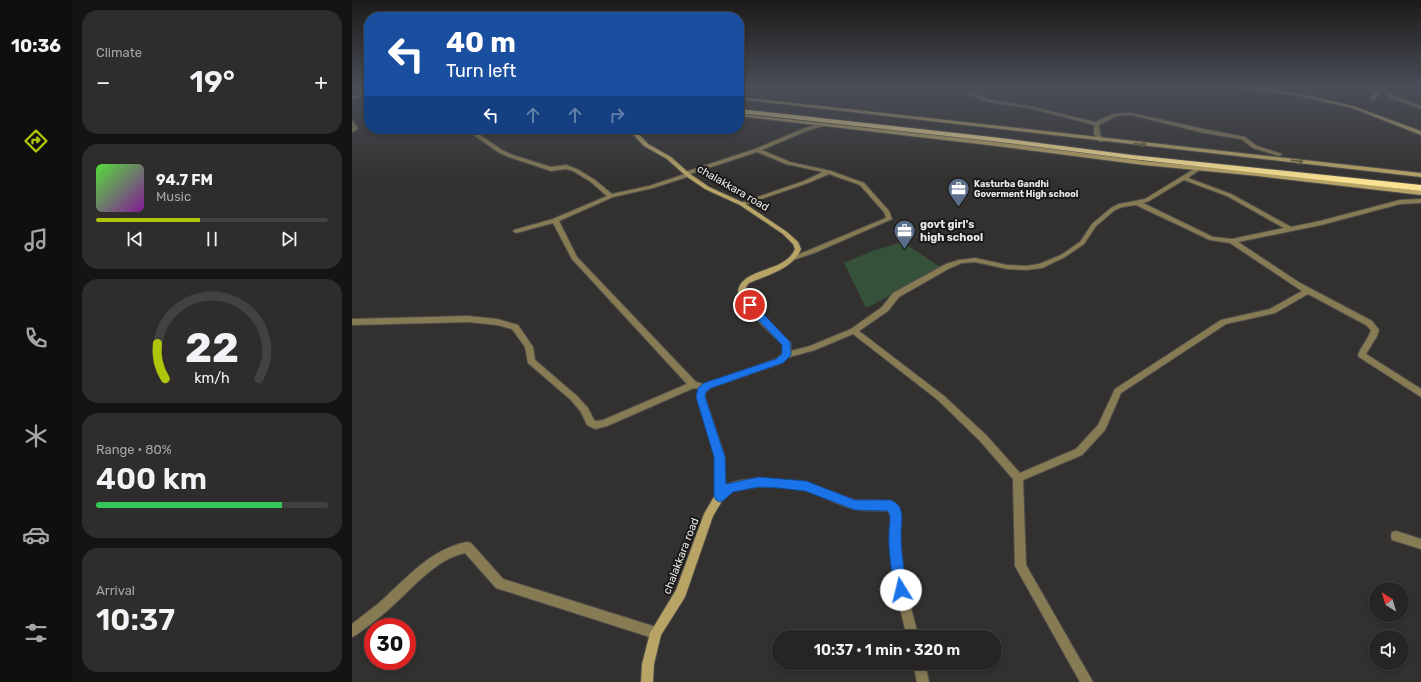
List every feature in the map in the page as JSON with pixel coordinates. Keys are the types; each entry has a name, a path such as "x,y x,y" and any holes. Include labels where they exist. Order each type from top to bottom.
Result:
{"highway":[{"path":"808,118 977,137 1132,157 1421,188"},
{"path":"865,118 1188,156 1421,181"}],"street":[{"path":"762,118 988,143 1144,163 1421,193"},
{"path":"910,118 1421,175"},
{"path":"1072,118 1096,124 1110,118"},
{"path":"1147,118 1204,131 1243,138 1255,147 1279,154"},
{"path":"1382,118 1421,134"},
{"path":"352,123 355,129 352,130"},
{"path":"1096,124 1097,134 1101,140"},
{"path":"516,231 555,220 611,196 651,187 757,150 807,129 822,125"},
{"path":"475,134 500,151 511,156 550,169 566,167 575,170 593,180 611,196"},
{"name":"chalakkara road","path":"636,134 646,145 669,158 706,188 742,204 773,224 796,243 798,249 793,258"},
{"path":"757,150 788,163 829,172 862,184 887,212 889,219 812,252 793,258 788,263 746,281 742,286 742,293 750,305 787,344 786,355"},
{"path":"352,322 468,319 497,322 515,327 529,347 531,360 574,398 585,410 590,422 595,425 693,385 704,387 779,361 786,355 812,348 854,331 884,309 896,295 948,266 961,261 975,260 1007,267 1026,268 1040,266 1063,256 1082,243 1094,225 1113,209 1121,205 1147,200 1200,168"},
{"path":"742,204 806,182 829,172"},
{"path":"1184,178 1229,195 1290,229"},
{"path":"1137,203 1212,239 1232,241 1350,216 1400,202 1421,200"},
{"path":"555,220 574,258 693,385"},
{"path":"1232,241 1307,291 1369,323 1375,330 1363,348 1362,355 1400,378 1421,394"},
{"path":"1018,478 1079,452 1102,427 1118,391 1224,322 1272,311 1307,291"},
{"path":"854,331 941,398 983,438 1018,478 1021,566 1087,682"},
{"path":"704,387 700,397 702,406 720,457 720,496"},
{"path":"720,496 730,487 759,482 778,483 806,486 855,505 890,506 895,510 896,557 903,602 911,630"},
{"name":"chalakkara road","path":"647,682 648,664 656,633 681,593 709,514 720,496"},
{"path":"1396,536 1421,544"},
{"path":"352,631 382,608 439,558 459,547 467,546 500,584 656,633"},
{"path":"920,670 923,682"}],"green space":[{"path":"899,243 910,247 942,268 866,308 844,263 872,251"}],"place":[{"name":"Kasturba Gandhi Goverment High school","path":"959,208"},
{"name":"govt girl's high school","path":"905,250"}],"route":[{"path":"750,305 787,344 786,355 779,361 704,387 702,391 700,397 702,406 720,457 720,496 730,487 759,482 778,483 806,486 855,505 890,506 895,510 896,517 896,557 901,590"}]}
